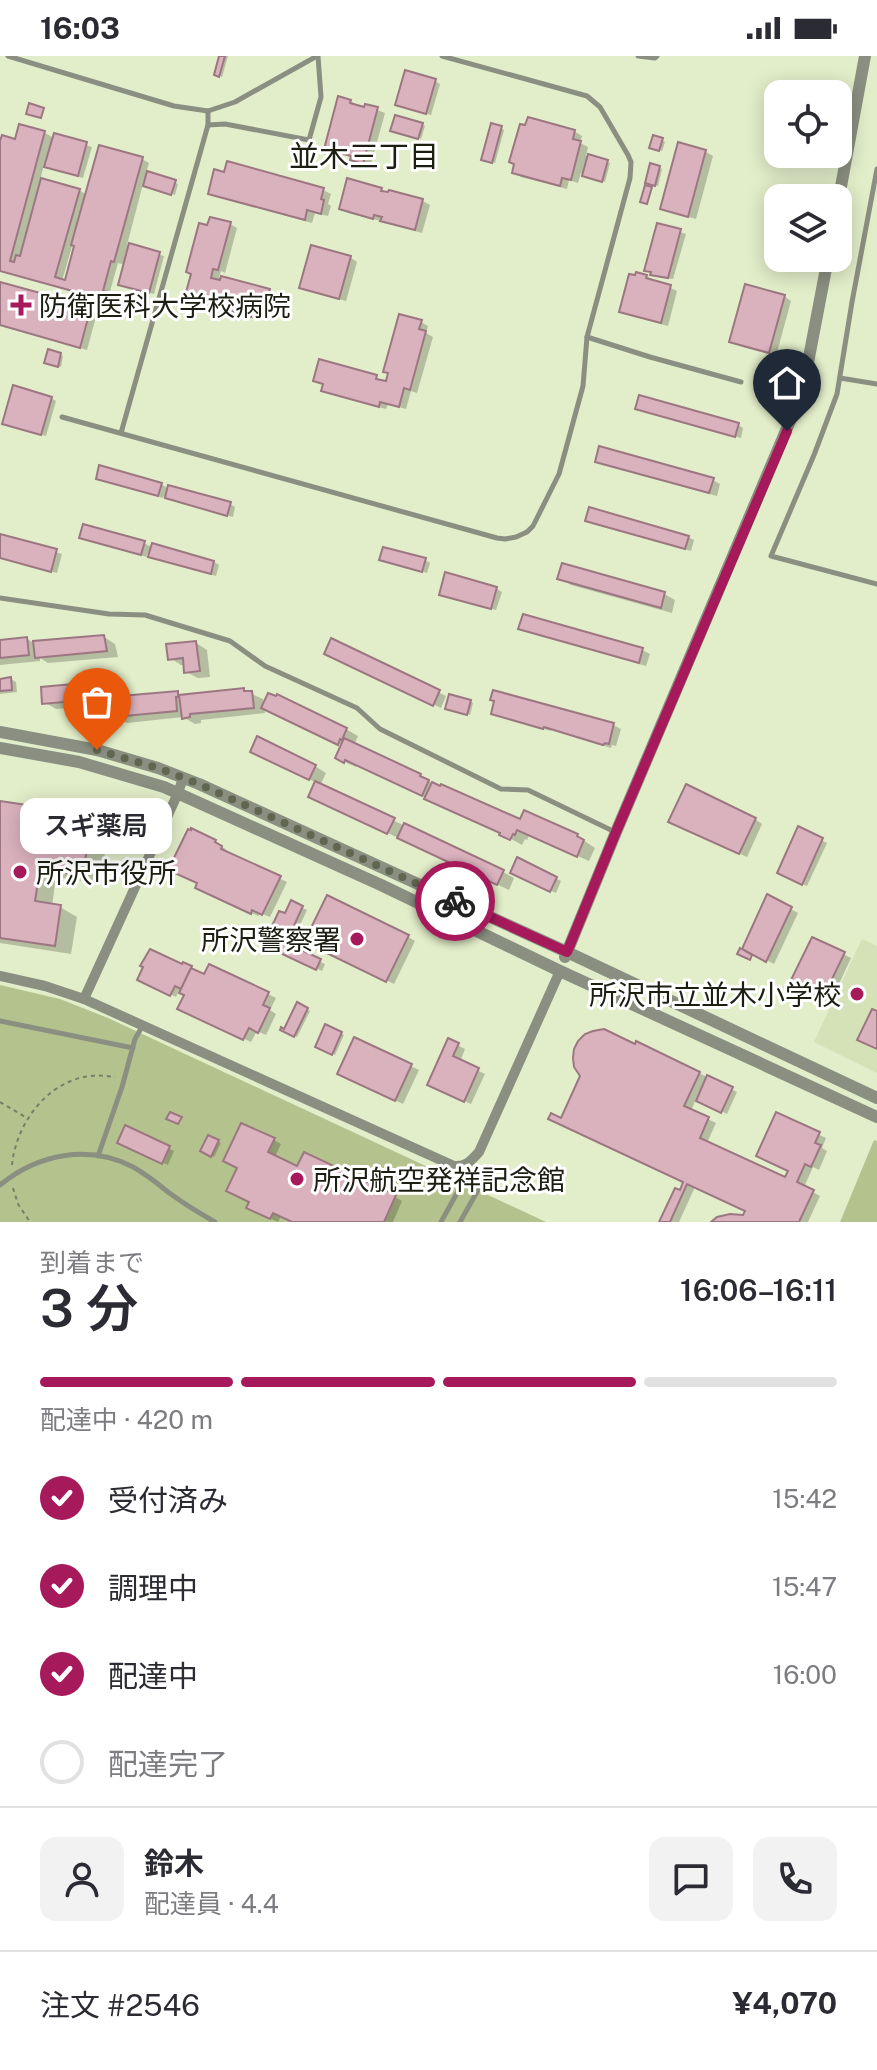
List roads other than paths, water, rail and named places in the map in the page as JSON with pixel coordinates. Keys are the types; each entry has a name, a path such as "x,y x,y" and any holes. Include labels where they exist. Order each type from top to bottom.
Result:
{"street":[{"path":"841,184 865,56"},
{"path":"0,976 84,999 464,1171 479,1152 560,971 793,414 806,373 825,272"},
{"path":"0,732 97,750 199,784 877,1098"},
{"path":"0,748 90,764 178,793 877,1117"},
{"path":"84,999 183,778"}],"lane":[{"path":"8,56 174,106 208,111 235,102 318,56 321,97 309,140 225,124 208,125"},
{"path":"62,417 497,538 516,537 527,532 536,522 559,474 583,386 587,337 631,162 600,107 587,96 442,56"},
{"path":"638,56 657,56"},
{"path":"121,433 208,125 208,111"},
{"path":"877,169 837,394 771,556 877,584"},
{"path":"587,337 741,382"},
{"path":"840,378 877,384"},
{"path":"0,598 109,614 145,615 230,641 265,666 357,708 380,729 488,783 501,789 528,790 616,832"},
{"path":"0,1021 133,1048"},
{"path":"98,1156 143,1024"},
{"path":"0,1185 31,1165 51,1157 98,1156 123,1162 142,1172 215,1222"},
{"path":"441,1222 464,1171 478,1190 460,1222"}],"place":[{"name":"防衛医科大学校病院","path":"21,305"},
{"name":"スギ薬局","path":"97,750"},
{"name":"所沢市役所","path":"20,872"},
{"name":"所沢警察署","path":"357,939"},
{"name":"所沢市立並木小学校","path":"857,994"},
{"name":"所沢航空発祥記念館","path":"297,1179"}],"district":[{"name":"並木三丁目","path":"364,156"}]}
